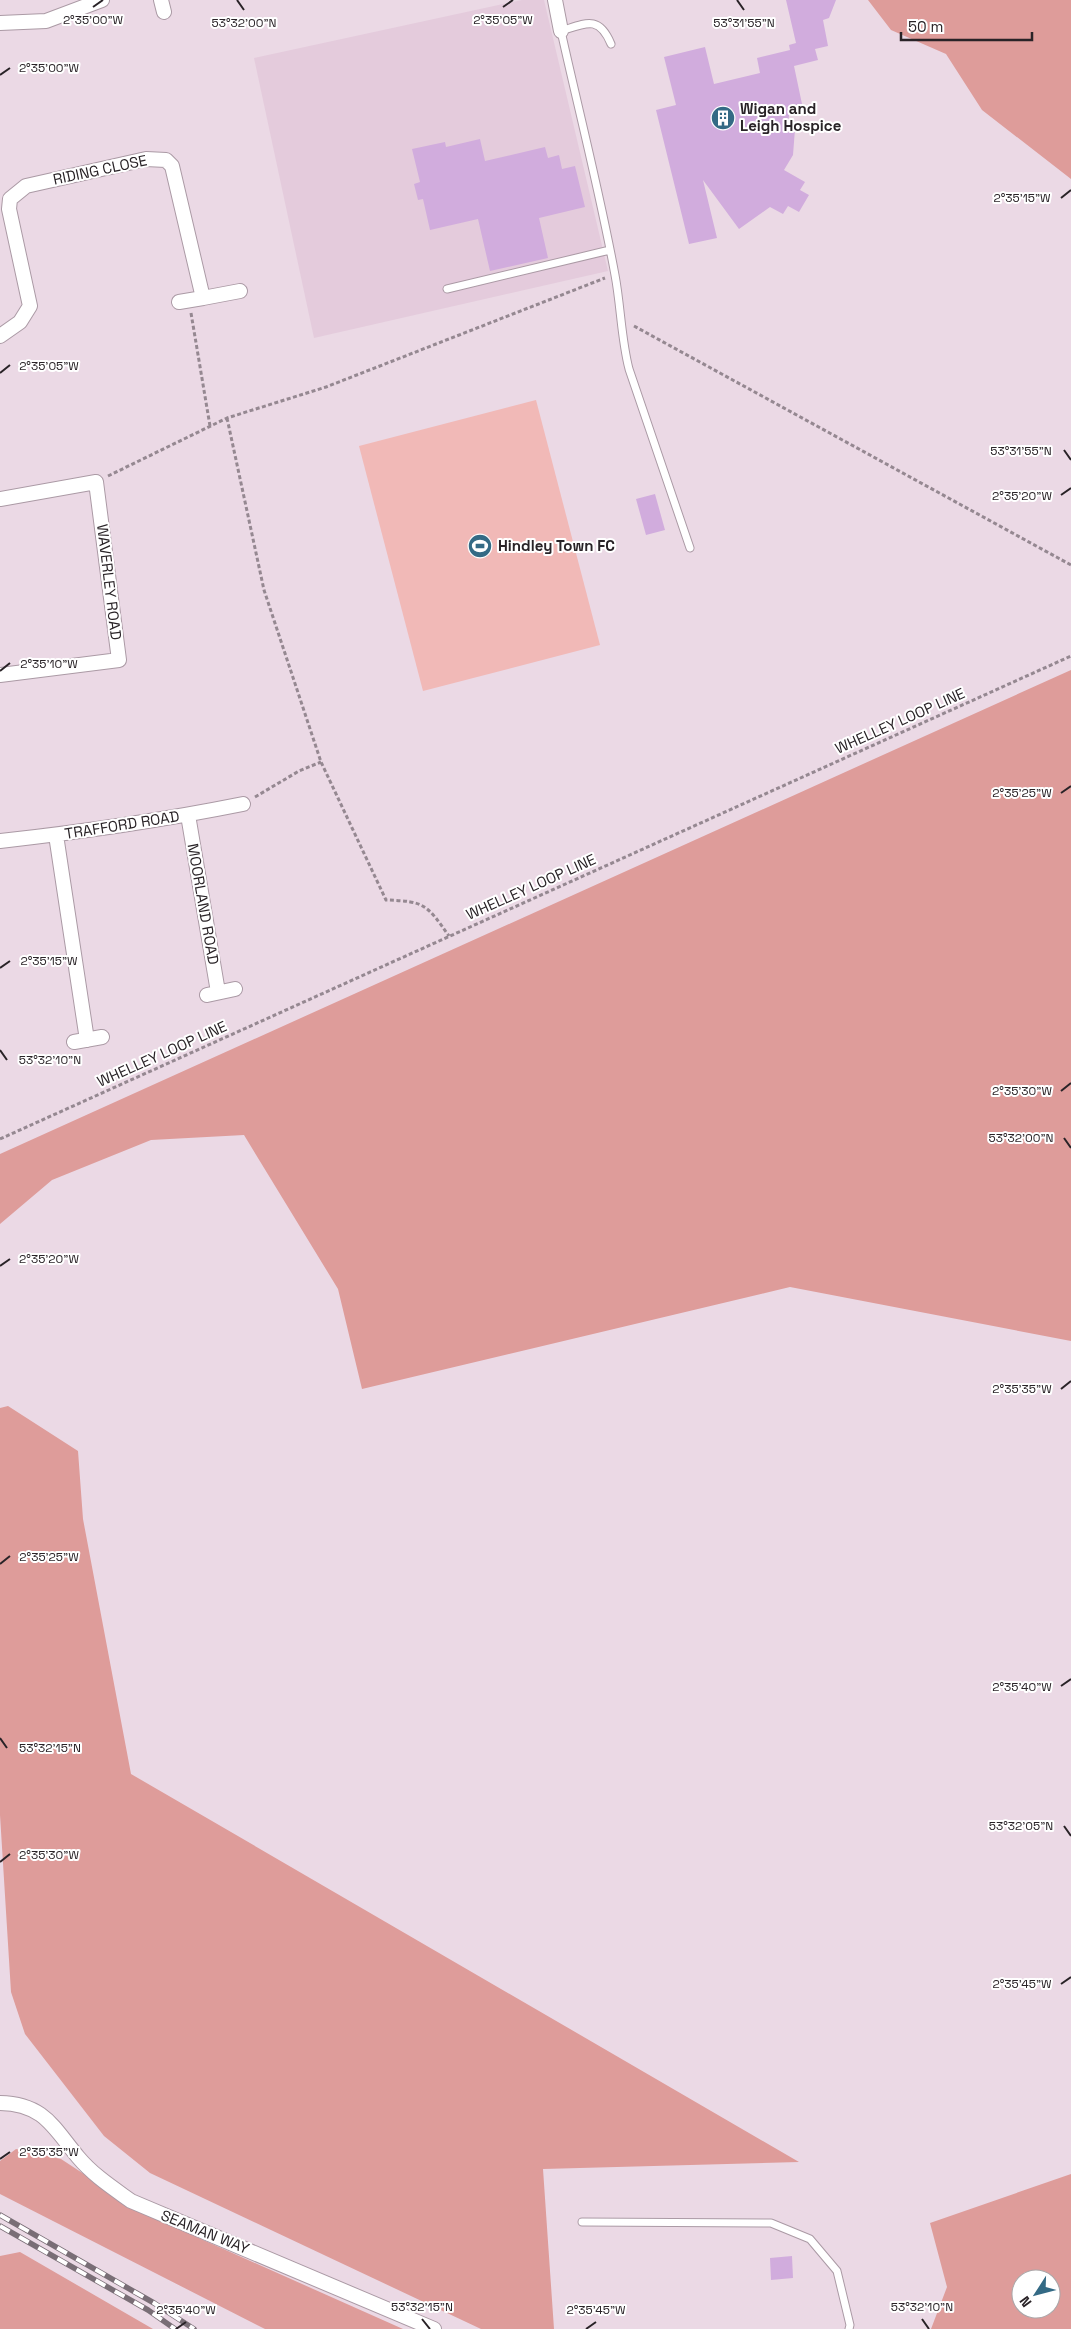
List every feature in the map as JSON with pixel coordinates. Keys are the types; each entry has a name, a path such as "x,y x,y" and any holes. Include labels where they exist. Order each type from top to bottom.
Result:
{"street":[{"path":"0,23 46,21 102,0"},
{"path":"555,0 561,31"},
{"name":"RIDING CLOSE","path":"0,336 20,322 30,306 9,209 10,199 26,186 146,159 166,160 172,166 190,300"},
{"path":"190,300 240,292"},
{"path":"0,499 96,482"},
{"name":"WAVERLEY ROAD","path":"0,676 119,660 96,482"},
{"name":"TRAFFORD ROAD","path":"0,841 56,835 188,815 244,804"},
{"name":"MOORLAND ROAD","path":"188,815 213,994 235,989"},
{"path":"56,835 80,1041 102,1037"},
{"name":"SEAMAN WAY","path":"0,2103 14,2103 36,2110 47,2118 78,2157 98,2178 131,2201 306,2273 434,2329"}],"lane":[{"path":"611,44 606,32 597,24 587,22 561,31 615,274 622,319 622,344 690,548"},
{"path":"448,289 610,250"},
{"path":"582,2222 771,2223 810,2239 837,2271 850,2325 849,2329"}],"path":[{"path":"96,482 227,418 326,387 615,274"},
{"path":"190,300 210,426"},
{"path":"622,319 1071,565"},
{"path":"227,418 264,590 321,762 386,900 412,901 430,909 449,936"},
{"name":"WHELLEY LOOP LINE","path":"0,1140 1071,656"},
{"path":"244,804 299,771 321,762"}],"shaded area":[{"path":"522,0 544,0 608,271 314,338 254,58"},
{"path":"868,0 1071,0 1071,179 982,110 946,54 891,30"},
{"name":"Hindley Town FC","path":"536,400 600,645 423,691 359,446"},
{"path":"1071,670 1071,1341 790,1287 362,1389 338,1289 244,1135 151,1140 52,1180 0,1224 0,1154"},
{"path":"8,1406 78,1451 83,1519 131,1774 799,2162 543,2169 554,2329 481,2329 150,2173 104,2136 25,2034 11,1992 0,1815 0,1408"},
{"path":"16,2149 61,2159 145,2214 403,2329 265,2329 0,2194 0,2161"},
{"path":"1071,2174 1071,2329 931,2329 947,2287 930,2223"},
{"path":"20,2252 153,2329 0,2329 0,2256"}],"building":[{"name":"Wigan and Leigh Hospice","path":"786,0 836,0 829,18 823,20 828,46 815,49 818,60 794,66 802,104 791,106 787,126 795,129 793,155 784,170 805,182 800,190 809,195 799,212 788,206 783,214 770,207 739,229 703,180 717,238 689,244 656,110 676,105 664,57 705,47 714,84 760,73 757,58 790,50 789,45 796,43"},
{"path":"480,139 485,161 545,147 548,158 559,155 562,169 575,166 585,207 539,218 548,258 490,271 478,219 430,230 423,199 418,200 414,184 420,182 412,149 445,142 446,147"},
{"path":"655,494 665,530 646,535 636,499"},
{"path":"792,2256 793,2278 771,2280 770,2258"}],"railway":[{"path":"0,2215 154,2303 194,2329"},
{"path":"0,2226 148,2310 175,2329"}],"place":[{"name":"Wigan and Leigh Hospice","path":"723,118"},
{"name":"Hindley Town FC","path":"480,546"}]}
